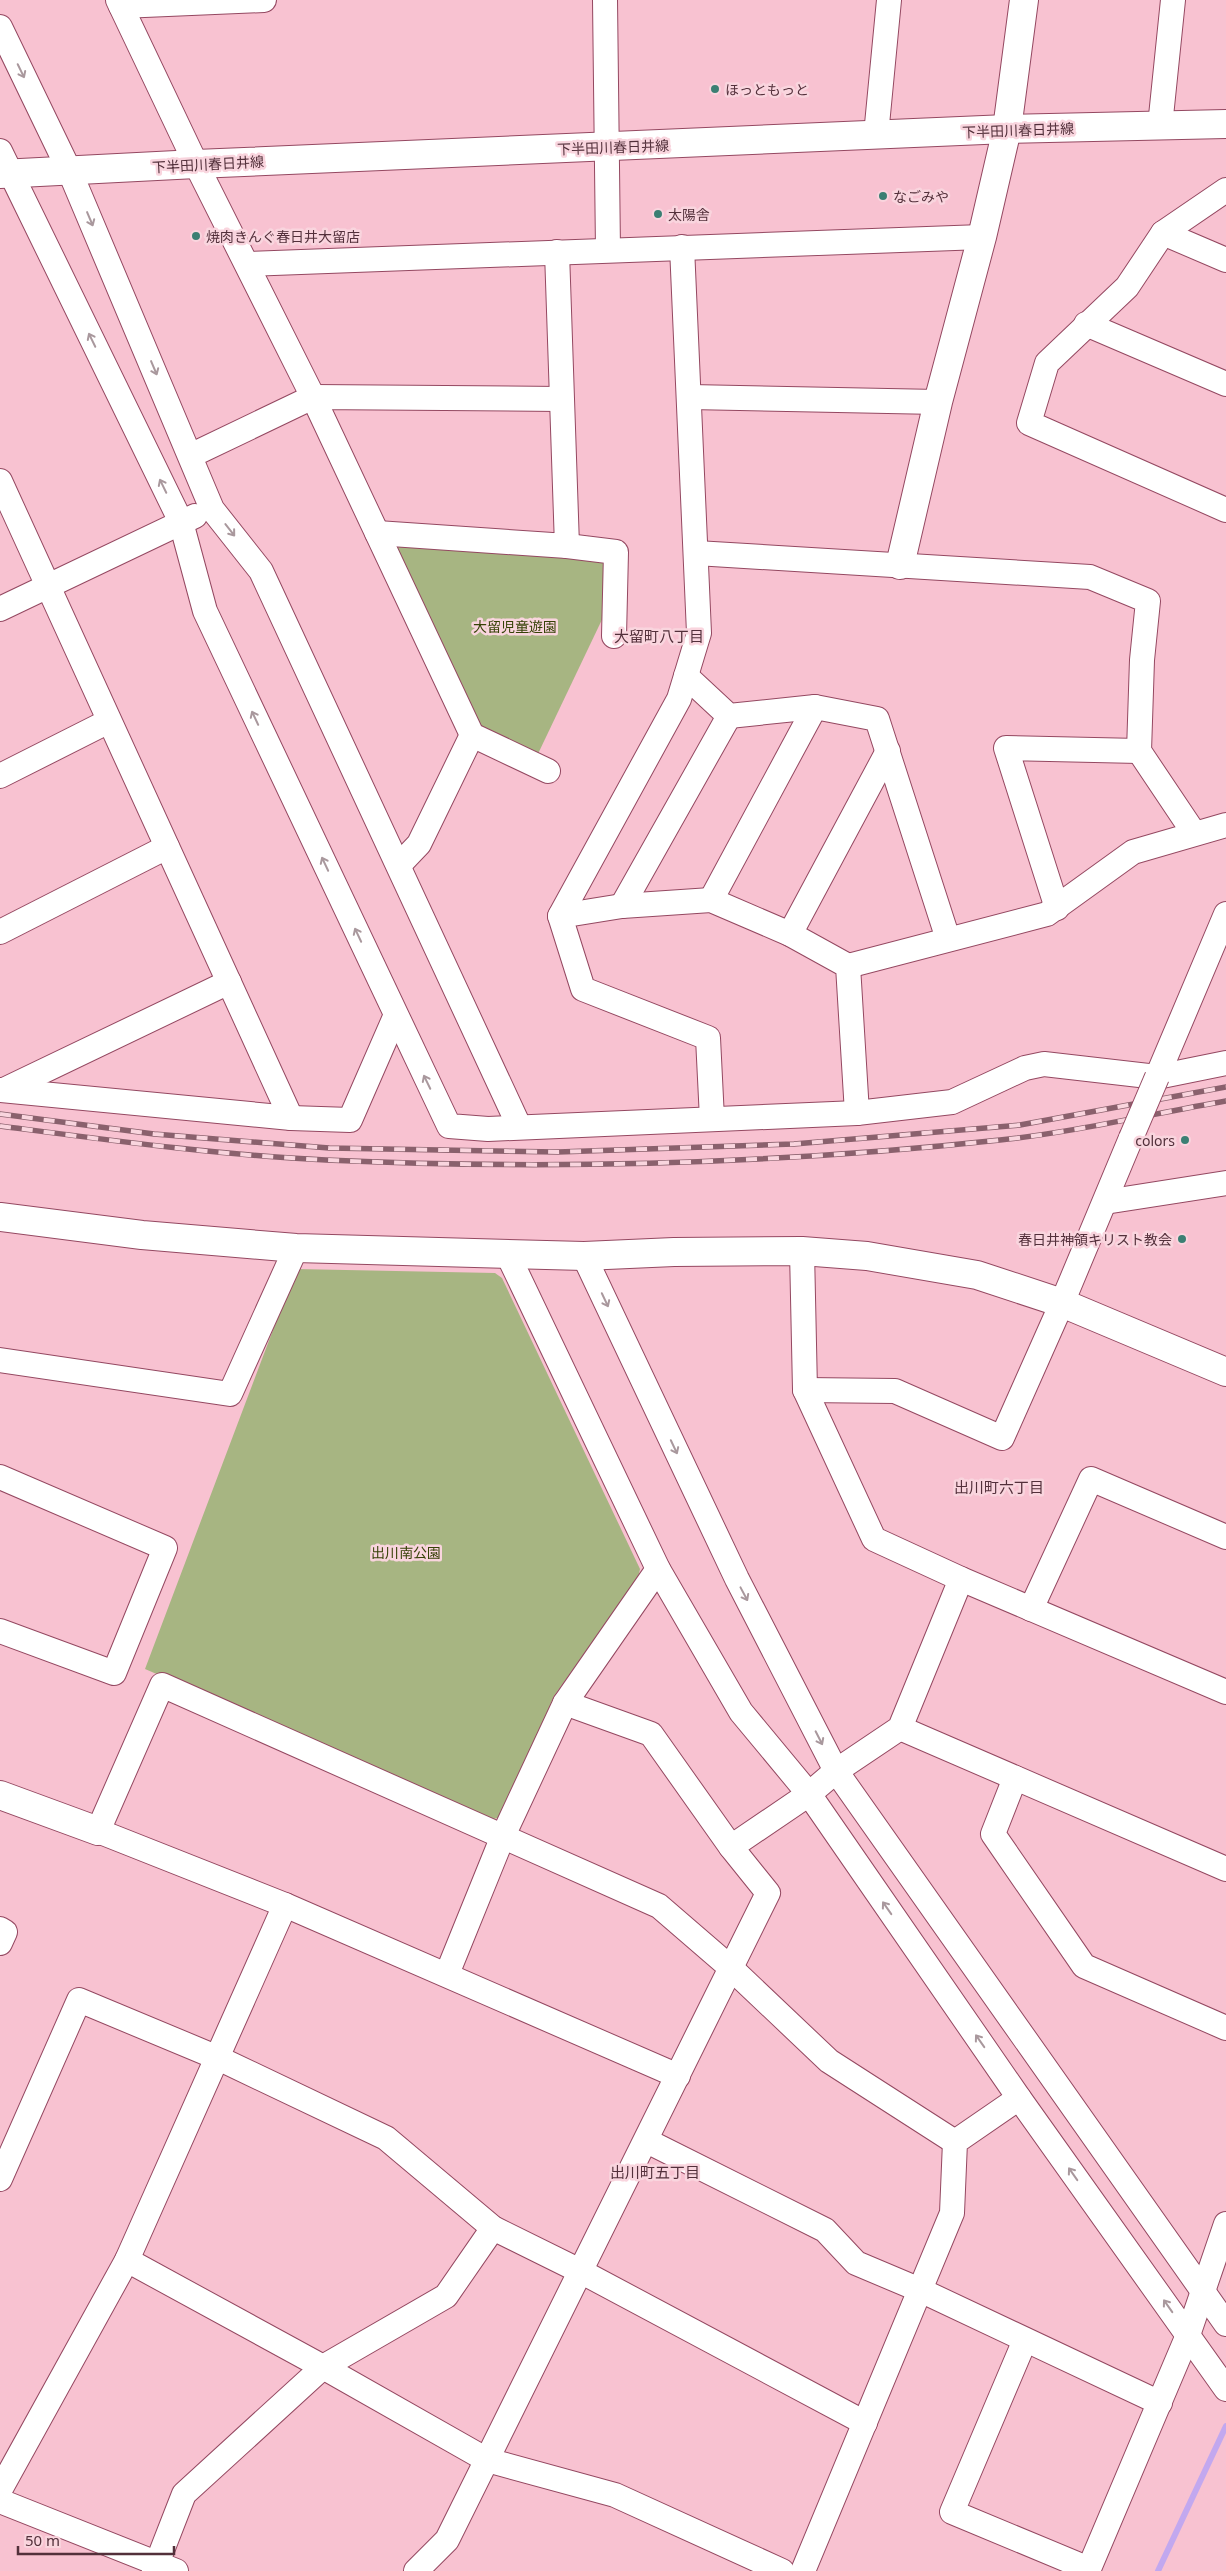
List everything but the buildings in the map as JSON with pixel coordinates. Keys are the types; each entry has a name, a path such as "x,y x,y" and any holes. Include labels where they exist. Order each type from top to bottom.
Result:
{"street":[{"path":"264,0 119,3 196,164 314,398 472,735 548,771"},
{"path":"605,0 608,250"},
{"path":"876,135 889,0"},
{"path":"900,565 938,402 982,237 1007,129 1024,0"},
{"path":"1160,126 1173,0"},
{"path":"0,27 70,172 192,455 212,509 261,571 519,1126"},
{"name":"下半田川春日井線","path":"4,167 70,172 196,164 607,148 1007,129 1226,124"},
{"path":"4,167 181,522 205,611 395,1017 449,1126 488,1129 519,1126 857,1113 952,1102 1024,1068 1044,1064 1157,1077 1224,1058"},
{"path":"1226,190 1164,233 1127,287 1047,363 1029,423 1226,510"},
{"path":"1164,233 1226,260"},
{"path":"247,264 982,237"},
{"path":"682,247 699,633 679,699 560,916 583,989 708,1038 712,1119"},
{"path":"557,252 567,546"},
{"path":"1086,324 1226,384"},
{"path":"690,397 938,402"},
{"path":"192,455 314,398 561,399"},
{"path":"0,481 291,1118"},
{"path":"0,609 212,509"},
{"path":"377,533 567,546 616,552 614,636"},
{"path":"696,553 1090,577 1148,601 1142,660 1139,751 1194,833"},
{"path":"686,676 729,716 815,707 877,719 948,939"},
{"path":"711,900 815,707"},
{"path":"622,906 729,716"},
{"path":"0,776 109,721"},
{"path":"399,866 419,844 472,735"},
{"path":"1057,908 1006,748 1139,751"},
{"path":"790,934 888,751"},
{"path":"560,916 622,906 711,900 790,934 848,966 1047,914 1133,852 1226,825"},
{"path":"0,932 167,846"},
{"path":"805,1390 896,1391 1002,1438 1062,1303 1226,914"},
{"path":"848,966 857,1113"},
{"path":"2,1090 229,982"},
{"path":"2,1090 291,1118 350,1120 395,1017"},
{"path":"1105,1202 1226,1182"},
{"path":"0,1217 142,1235 296,1248 584,1256 802,1251 867,1256 977,1275 1062,1303 1226,1372"},
{"path":"0,1360 230,1394 296,1248"},
{"path":"802,1251 805,1390 874,1539 961,1579 1226,1692"},
{"path":"508,1255 658,1569 741,1712 808,1794 1019,2098 1226,2389"},
{"path":"584,1256 737,1580 836,1771 1226,2324"},
{"path":"0,1477 165,1548 114,1673 0,1631"},
{"path":"1031,1609 1091,1479 1226,1537"},
{"path":"447,1974 504,1836 565,1703 658,1569"},
{"path":"731,1847 808,1794 836,1771 900,1728 961,1579"},
{"path":"98,1831 162,1685 659,1906 732,1969 829,2061 955,2142"},
{"path":"416,2571 447,2540 582,2272 768,1893 731,1847 651,1734 565,1703"},
{"path":"900,1728 1226,1869"},
{"path":"1015,1778 993,1834 1084,1966 1226,2028"},
{"path":"0,1795 98,1831 285,1905 678,2076"},
{"path":"0,2490 127,2260 285,1905"},
{"path":"0,1929 5,1932 0,1943"},
{"path":"0,2180 79,2000 218,2058 386,2138 493,2228 582,2272 865,2423"},
{"path":"955,2142 1019,2098"},
{"path":"646,2141 825,2230 856,2263 920,2290 1160,2403"},
{"path":"803,2571 952,2213 955,2142"},
{"path":"1025,2340 952,2512 1088,2570 1188,2335 1226,2224"},
{"path":"0,2500 162,2569 184,2494 323,2367 446,2296 493,2228"},
{"path":"127,2260 323,2367 487,2460 615,2495 782,2571"}],"green space":[{"name":"大留児童遊園","path":"400,543 603,555 610,562 608,607 536,758 487,734 477,724 396,550"},
{"name":"出川南公園","path":"296,1269 495,1273 502,1278 640,1569 638,1578 554,1696 503,1816 494,1819 145,1669"}],"waterway":[{"path":"1158,2571 1226,2426"}],"railway":[{"path":"0,1114 154,1134 329,1148 558,1152 794,1144 1020,1125 1226,1087"},
{"path":"0,1126 122,1142 285,1158 410,1163 664,1163 832,1155 1028,1137 1226,1101"}],"place":[{"name":"ほっともっと","path":"715,89"},
{"name":"なごみや","path":"883,196"},
{"name":"太陽舎","path":"658,214"},
{"name":"焼肉きんぐ春日井大留店","path":"196,236"},
{"name":"colors","path":"1185,1140"},
{"name":"春日井神領キリスト教会","path":"1182,1239"}],"district":[{"name":"大留町八丁目","path":"659,636"},
{"name":"出川町六丁目","path":"999,1487"},
{"name":"出川町五丁目","path":"655,2172"}]}
